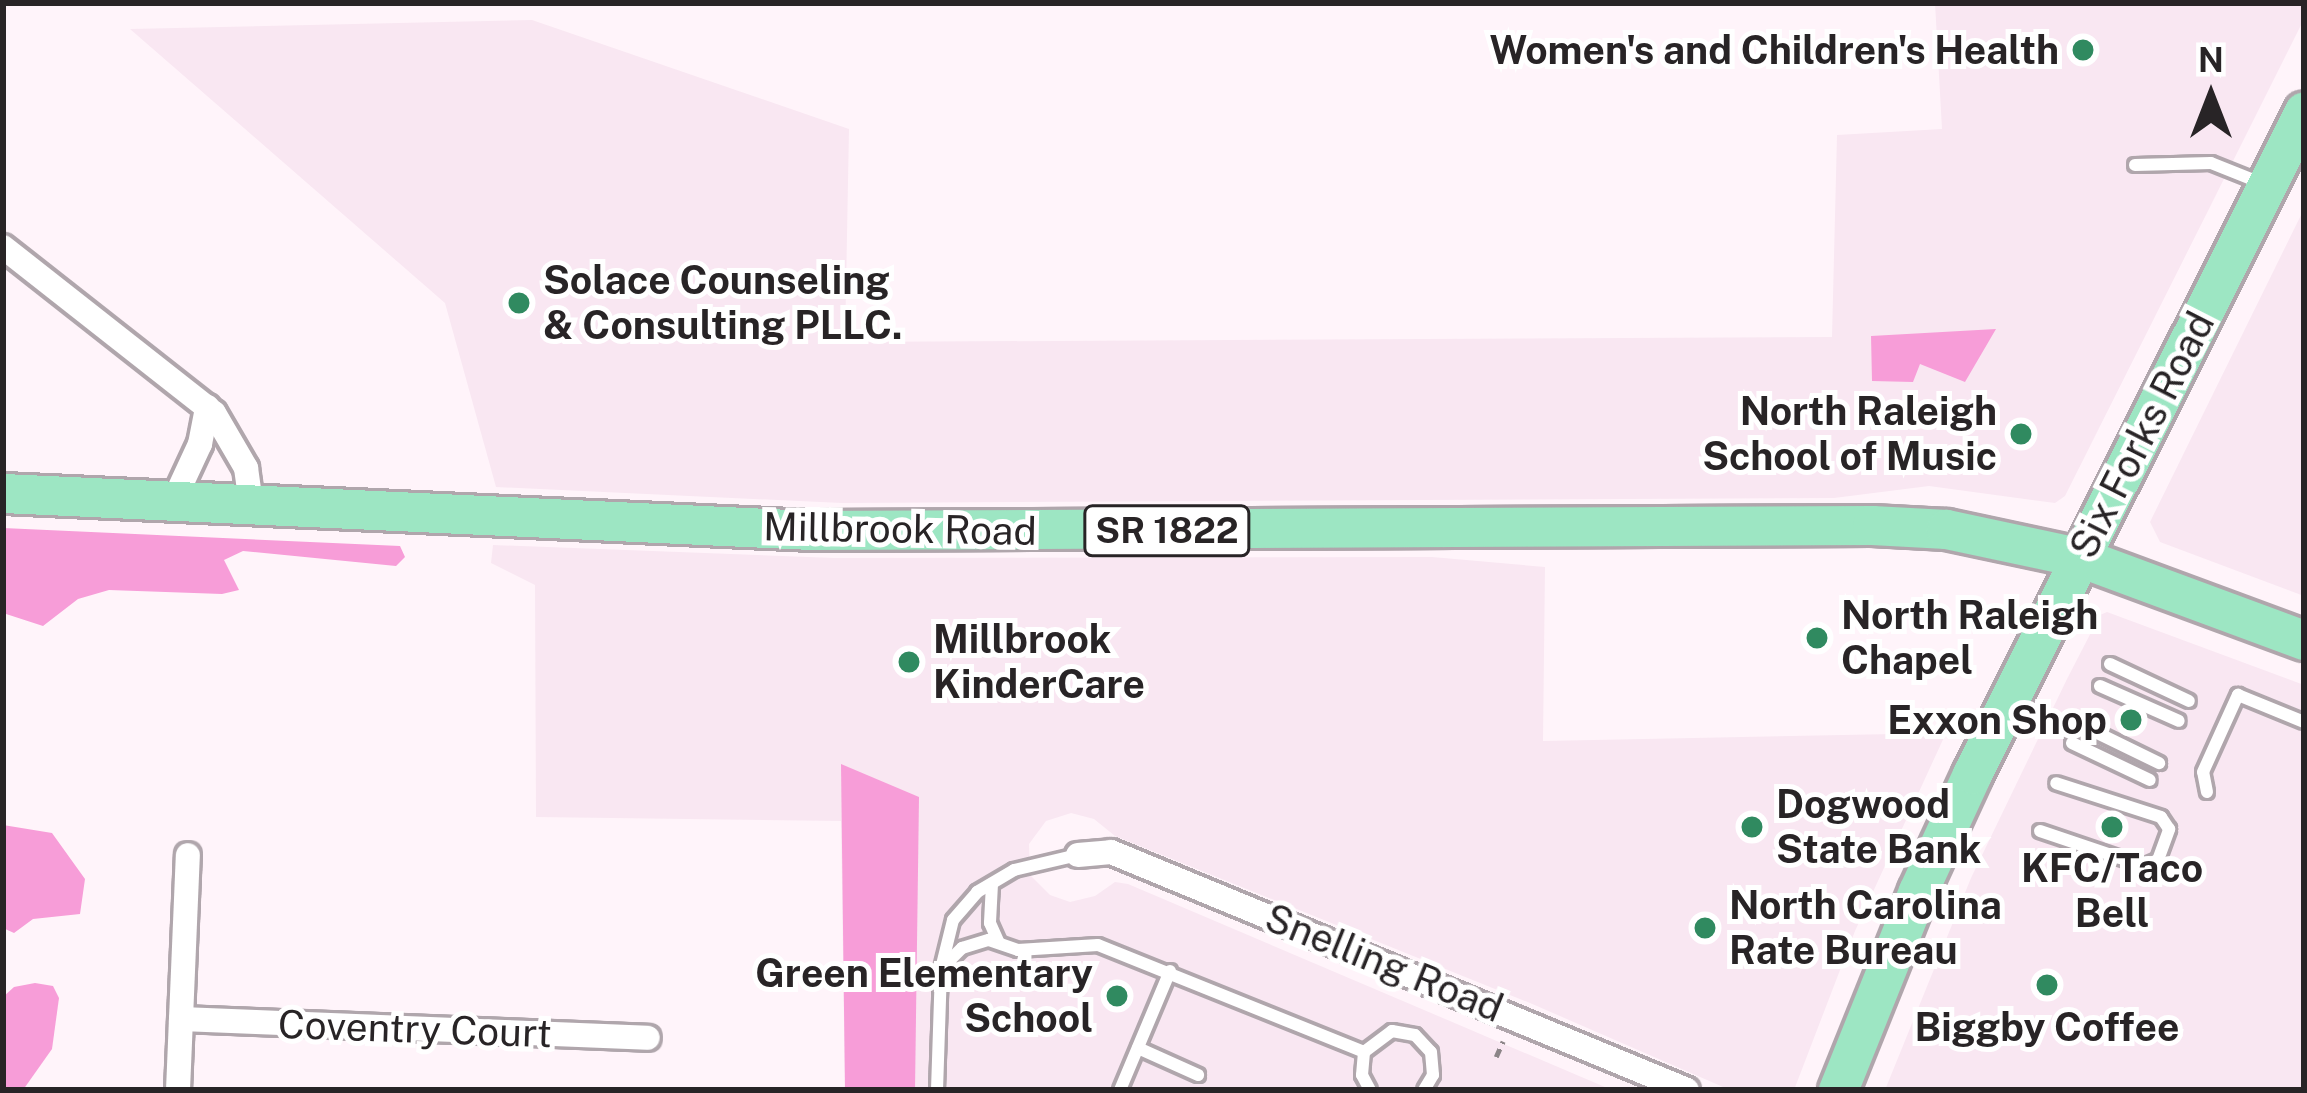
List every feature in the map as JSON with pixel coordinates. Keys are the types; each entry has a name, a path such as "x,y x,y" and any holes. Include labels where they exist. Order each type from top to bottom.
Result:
{"main road":[{"name":"Six Forks Road","path":"1838,1090 1918,891 2304,111"},
{"name":"Millbrook Road","path":"3,493 869,531 1872,525 2000,536 2081,558 2304,640"}],"street":[{"path":"3,247 207,407 246,468 250,502"},
{"path":"174,500 200,444 207,407"},
{"name":"Snelling Road","path":"1078,855 1111,852 1687,1090"},
{"path":"178,1090 188,855"},
{"name":"Coventry Court","path":"181,1019 648,1038"}],"lane":[{"path":"2135,165 2211,163 2267,186"},
{"path":"2110,664 2189,701"},
{"path":"2100,686 2179,721"},
{"path":"2207,792 2203,772 2238,695 2304,722"},
{"path":"2081,725 2159,763"},
{"path":"2072,743 2150,779"},
{"path":"2040,831 2144,866 2158,860 2169,829 2161,817 2056,783"},
{"path":"937,1090 941,969 953,920 1015,870 1078,855"},
{"path":"992,884 990,923 998,941"},
{"path":"941,969 962,948 998,941 1018,950 1098,945 1364,1052"},
{"path":"1120,1090 1170,971"},
{"path":"1370,1090 1362,1075 1364,1052 1380,1034 1415,1035 1434,1064 1424,1090"},
{"path":"1138,1048 1198,1075"}],"path":[{"path":"1496,1057 1503,1041"}],"shaded area":[{"path":"1935,3 2304,3 2304,19 2065,496 2055,503 1929,486 1834,498 842,503 496,487 445,303 130,29 532,20 849,129 845,342 1832,337 1837,135 1942,129"},
{"path":"2304,209 2304,596 2160,542 2150,522"},
{"path":"1996,329 1965,382 1920,364 1913,382 1872,381 1871,336"},
{"path":"3,528 400,546 405,557 396,566 243,551 224,560 239,590 222,594 109,590 78,599 43,626 3,613"},
{"path":"493,545 834,558 1432,557 1545,567 1543,741 1946,733 1855,931 1794,1090 1730,1090 1530,1003 1115,836 1094,819 1071,813 1046,821 1029,844 1030,875 1050,895 1070,902 1095,896 1115,882 1128,884 1612,1090 845,1090 841,821 536,817 535,585 491,563"},
{"path":"2107,612 2304,685 2304,1090 1885,1090 1971,878 2067,679 2100,615"},
{"path":"841,764 919,797 915,1090 845,1090"},
{"path":"3,825 52,833 85,879 80,914 33,919 14,933 3,928"},
{"path":"53,986 59,998 52,1049 23,1090 3,1090 3,997 14,987"}],"place":[{"name":"Women's and Children's Health","path":"2083,50"},
{"name":"Solace Counseling & Consulting PLLC.","path":"519,303"},
{"name":"North Raleigh School of Music","path":"2021,434"},
{"name":"North Raleigh Chapel","path":"1817,638"},
{"name":"Millbrook KinderCare","path":"909,662"},
{"name":"Exxon Shop","path":"2131,720"},
{"name":"Dogwood State Bank","path":"1752,827"},
{"name":"KFC/Taco Bell","path":"2112,827"},
{"name":"North Carolina Rate Bureau","path":"1705,928"},
{"name":"Biggby Coffee","path":"2047,985"},
{"name":"Green Elementary School","path":"1117,996"}]}
